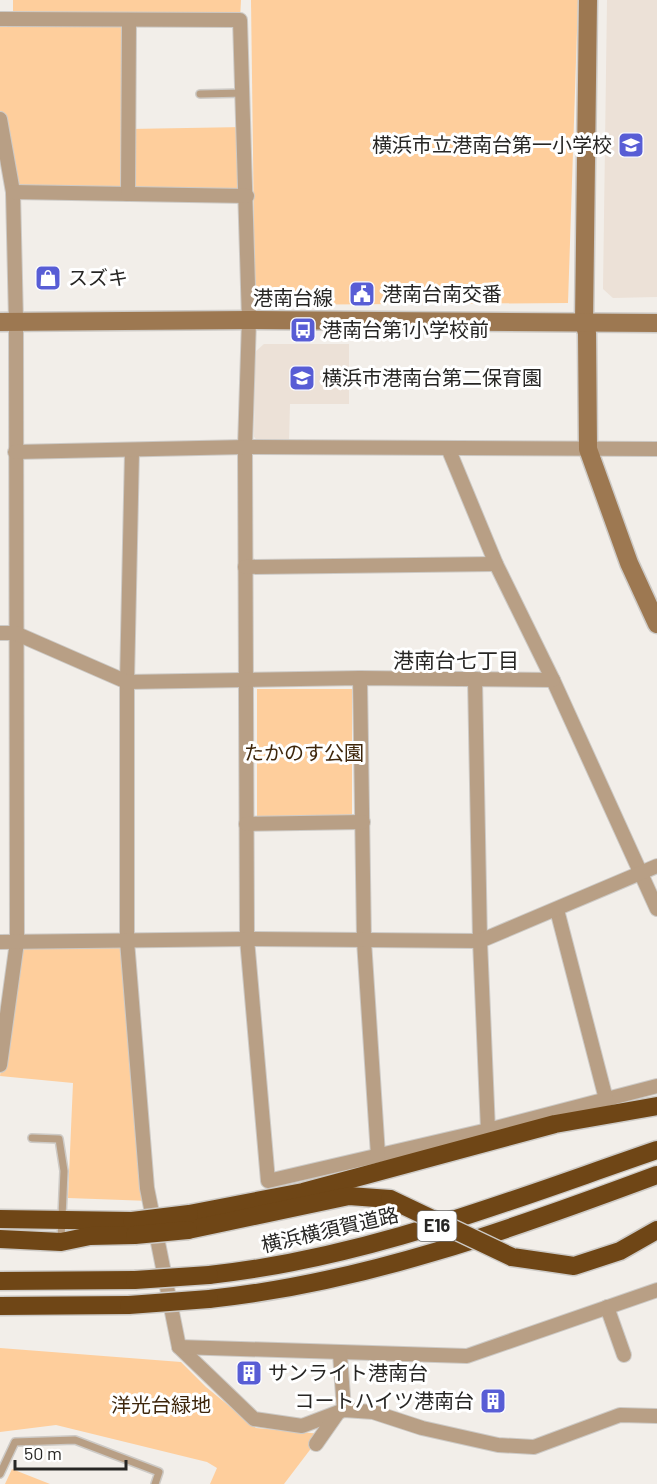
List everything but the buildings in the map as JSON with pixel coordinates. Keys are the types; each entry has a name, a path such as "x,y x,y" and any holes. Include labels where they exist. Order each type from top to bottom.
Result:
{"highway":[{"path":"188,1222 555,1124 657,1106"},
{"name":"横浜横須賀道路","path":"0,1281 135,1280 209,1275 253,1270 324,1257 411,1235 657,1150"},
{"name":"E16","path":"0,1306 129,1305 209,1299 254,1294 329,1280 420,1257 657,1175"},
{"path":"0,1239 61,1242 134,1228 188,1222 349,1196 390,1199 512,1257 574,1266 620,1251 657,1230"},
{"path":"0,1219 63,1219 134,1228"}],"street":[{"path":"588,0 584,323 587,333 588,449 629,563 657,624"},
{"path":"0,19 240,20 244,93 249,320 244,447 247,939 268,1181 488,1130 657,1086"},
{"path":"128,194 129,20"},
{"path":"0,119 13,192 8,322 15,452 17,942 0,1065"},
{"path":"13,192 246,196"},
{"name":"港南台線","path":"8,322 249,320 657,323"},
{"path":"15,452 244,447 657,449"},
{"path":"448,448 496,564 553,680 657,909"},
{"path":"132,451 127,682 127,941 147,1188 179,1347 255,1419 302,1426 341,1412 373,1412 422,1428 498,1445 534,1447 620,1415 657,1416"},
{"path":"245,567 496,564"},
{"path":"0,633 15,633 127,682 360,678 553,680"},
{"path":"360,678 364,941 378,1155"},
{"path":"475,679 480,941 488,1130"},
{"path":"246,824 363,822"},
{"path":"0,942 247,939 480,941 657,866"},
{"path":"556,910 606,1099"},
{"path":"179,1347 340,1354 467,1356 657,1290"},
{"path":"607,1307 624,1355"},
{"path":"316,1444 341,1412 340,1354"}],"lane":[{"path":"200,94 244,93"},
{"path":"32,1138 59,1139 64,1171 61,1242"},
{"path":"0,1474 15,1442 75,1440 159,1472 155,1484"}],"shaded area":[{"name":"横浜市立港南台第一小学校","path":"607,0 657,0 657,297 613,298 603,289"},
{"name":"横浜市港南台第二保育園","path":"264,344 349,344 349,404 290,404 289,442 259,442 254,437 255,352"}],"green space":[{"path":"13,0 241,0 240,20 130,20 129,129 245,127 247,196 13,192 0,130 0,19 13,20"},
{"path":"251,0 578,0 568,303 255,305"},
{"name":"たかのす公園","path":"257,689 352,689 352,816 257,816"},
{"path":"127,941 150,1201 68,1198 73,1083 0,1076 17,942"},
{"name":"洋光台緑地","path":"0,1348 181,1362 206,1387 256,1428 322,1434 284,1484 210,1484 217,1468 207,1462 56,1425 0,1432"},
{"path":"12,1469 50,1484 5,1484"}],"place":[{"name":"横浜市立港南台第一小学校","path":"631,145"},
{"name":"スズキ","path":"48,278"},
{"name":"港南台南交番","path":"362,294"},
{"name":"港南台第1小学校前","path":"303,330"},
{"name":"横浜市港南台第二保育園","path":"302,378"},
{"name":"サンライト港南台","path":"249,1373"},
{"name":"コートハイツ港南台","path":"493,1401"}],"district":[{"name":"港南台七丁目","path":"456,661"}]}
